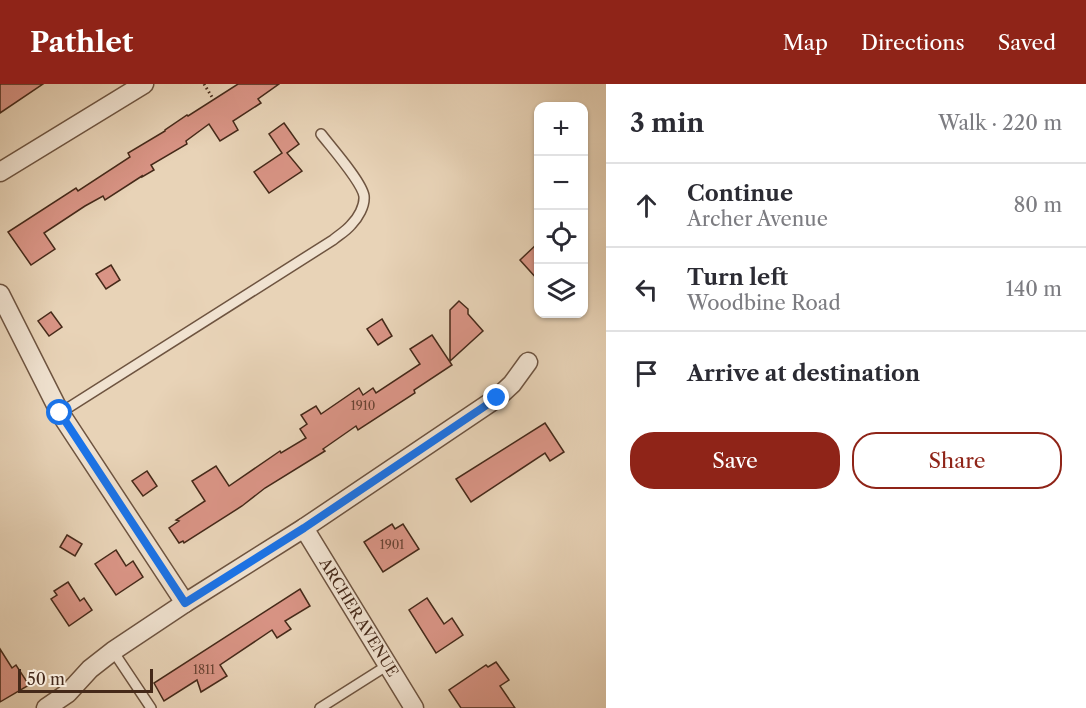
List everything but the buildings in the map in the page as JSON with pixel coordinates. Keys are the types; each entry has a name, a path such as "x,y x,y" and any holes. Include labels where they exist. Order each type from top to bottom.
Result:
{"street":[{"path":"0,172 144,84"},
{"path":"0,294 60,413 185,603"},
{"path":"45,708 68,693 90,669 113,651 304,528 497,398 512,384 528,362"},
{"name":"ARCHER AVENUE","path":"304,528 414,708"}],"lane":[{"path":"60,413 333,240 352,225 360,214 364,194 321,134"},
{"path":"113,651 151,708"},
{"path":"321,708 388,665"}],"path":[{"path":"204,84 212,97"}],"route":[{"path":"60,413 185,603 304,528 497,398"}]}
